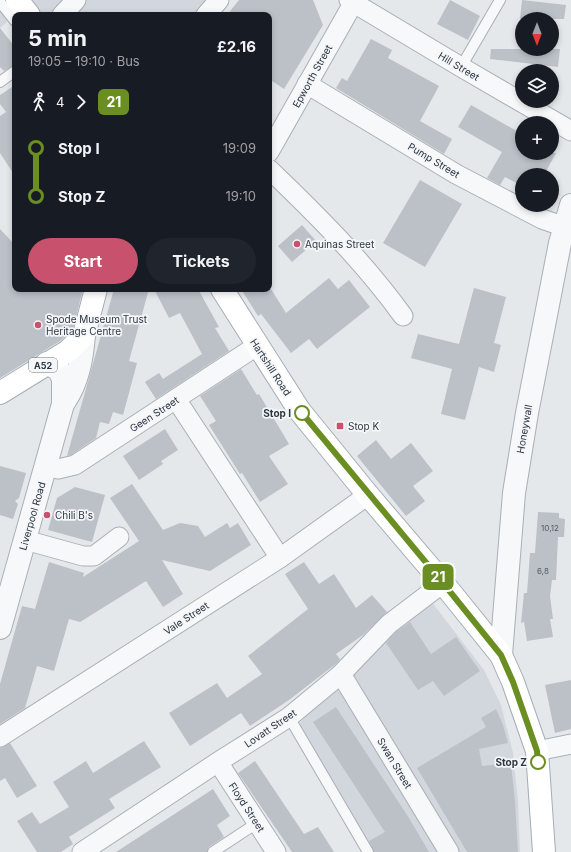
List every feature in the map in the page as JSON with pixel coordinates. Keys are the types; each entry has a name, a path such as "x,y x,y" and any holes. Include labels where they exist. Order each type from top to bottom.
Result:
{"main road":[{"path":"17,0 27,12"},
{"name":"Liverpool Road","path":"84,335 95,292"},
{"name":"Hartshill Road","path":"224,292 300,410 368,495 443,583 501,655 513,682 537,751 544,852"},
{"name":"A52","path":"0,393 68,351 84,335"}],"street":[{"path":"65,12 76,0"},
{"path":"209,12 219,0"},
{"name":"Hill Street","path":"352,1 571,131"},
{"name":"Epworth Street","path":"272,147 352,1"},
{"name":"Pump Street","path":"307,84 456,174 542,219 565,239"},
{"path":"272,172 344,245 403,316"},
{"name":"Honeywall","path":"501,655 514,493 527,413 571,206"},
{"name":"Liverpool Road","path":"63,404 73,388 82,357 84,335"},
{"name":"Geen Street","path":"46,466 58,469 75,465 258,345"},
{"name":"Liverpool Road","path":"0,628 63,404 63,379 59,370 47,363"},
{"path":"176,399 280,558"},
{"name":"Vale Street","path":"0,737 280,558 368,495"},
{"path":"25,540 84,556 94,556 119,537"},
{"name":"Lovatt Street","path":"82,852 288,717 341,674 389,624 443,583"},
{"name":"Swan Street","path":"341,674 449,852"},
{"path":"537,751 571,744"},
{"name":"Floyd Street","path":"218,762 276,852"}],"lane":[{"path":"461,67 500,0"},
{"path":"0,2 12,17"},
{"path":"0,82 12,73"},
{"path":"288,717 368,852"},
{"path":"213,852 257,823"}],"shaded area":[{"path":"0,0 212,0 202,12 12,12 12,18 0,28"},
{"path":"431,601 484,670 501,705 513,753 518,802 520,852 366,852 293,730 377,639"}],"building":[{"path":"239,0 313,0 323,25 284,89 272,81 272,12 229,12"},
{"path":"450,0 480,16 468,40 437,24"},
{"path":"522,0 566,5 564,19 559,19 559,12 521,12"},
{"path":"0,28 12,43 12,67 4,71 0,67"},
{"path":"371,39 392,50 388,58 439,86 420,121 452,139 444,154 336,88 342,78 347,81"},
{"path":"491,49 515,49 515,56 559,56 560,49 558,64 532,64 490,59"},
{"path":"12,87 12,171 0,153 0,116 6,112 0,104 0,95"},
{"path":"471,105 515,130 515,160 552,160 548,168 515,168 515,182 505,177 500,185 487,178 502,152 458,127"},
{"path":"420,180 462,204 425,267 383,243"},
{"name":"Aquinas Street","path":"302,225 316,241 292,262 278,246"},
{"name":"Spode Museum Trust Heritage Centre","path":"0,229 12,242 12,292 82,292 73,329 60,341 0,378"},
{"path":"329,278 338,289 349,280 370,307 317,349 309,339 291,353 261,314 258,316 243,292 272,292 272,291 286,313"},
{"path":"474,288 506,297 494,343 501,345 494,372 479,367 465,420 441,414 452,369 411,358 418,334 459,344"},
{"path":"113,292 148,292 129,361 137,363 123,415 113,412 109,424 100,422 96,438 71,455 67,456"},
{"path":"156,292 200,292 219,327 215,328 229,351 156,399 145,382 159,373 163,379 202,354 180,313 169,318"},
{"path":"241,369 257,395 259,394 289,444 269,456 288,484 260,502 242,473 240,474 209,425 216,421 200,396"},
{"path":"165,429 178,450 161,461 163,464 139,480 123,456"},
{"path":"376,440 391,459 411,443 433,471 413,486 425,501 406,516 357,456"},
{"path":"0,466 26,473 19,498 15,501 18,504 13,519 0,515"},
{"path":"132,484 163,530 180,523 198,526 205,537 227,523 230,528 238,523 251,545 210,571 162,560 183,594 163,607 146,581 80,622 69,619 54,671 37,666 25,708 0,724 0,684 22,606 35,609 49,562 84,573 83,577 139,541 110,498"},
{"path":"75,487 105,495 92,542 48,530 57,498"},
{"path":"538,512 559,513 559,518 565,519 564,537 558,537 556,580 552,580 550,596 553,619 550,619 553,637 527,641 524,622 521,623 524,593 527,593 530,553 535,553"},
{"path":"304,562 319,584 334,574 356,608 372,595 387,612 363,635 336,654 340,659 337,663 289,700 250,726 241,713 190,746 169,713 217,683 227,698 262,674 248,656 308,609 285,574"},
{"path":"410,622 431,654 456,637 480,671 444,696 433,681 418,690 386,643 396,632"},
{"path":"571,680 571,729 555,733 545,685"},
{"path":"336,707 409,818 429,852 374,852 369,841 385,832 313,722"},
{"path":"496,709 503,725 508,743 479,749 482,766 511,763 518,852 467,852 417,768 486,727 481,718"},
{"path":"144,741 161,767 109,799 115,808 69,837 73,844 61,852 37,852 17,821 32,812 40,824 69,807 53,782 86,761 93,773"},
{"path":"10,743 37,786 17,798 5,778 0,781 0,748"},
{"path":"255,761 304,834 318,827 334,852 292,852 238,773"},
{"path":"213,789 230,816 217,825 224,837 209,847 207,852 116,852"}],"bus line":[{"name":"21","path":"302,413 501,655 513,682 537,751 538,762"}],"place":[{"name":"Aquinas Street","path":"297,244"},
{"name":"Spode Museum Trust Heritage Centre","path":"38,325"},
{"name":"Stop I","path":"302,413"},
{"name":"Stop K","path":"340,426"},
{"name":"Chili B's","path":"47,515"},
{"name":"Stop Z","path":"538,762"}]}
